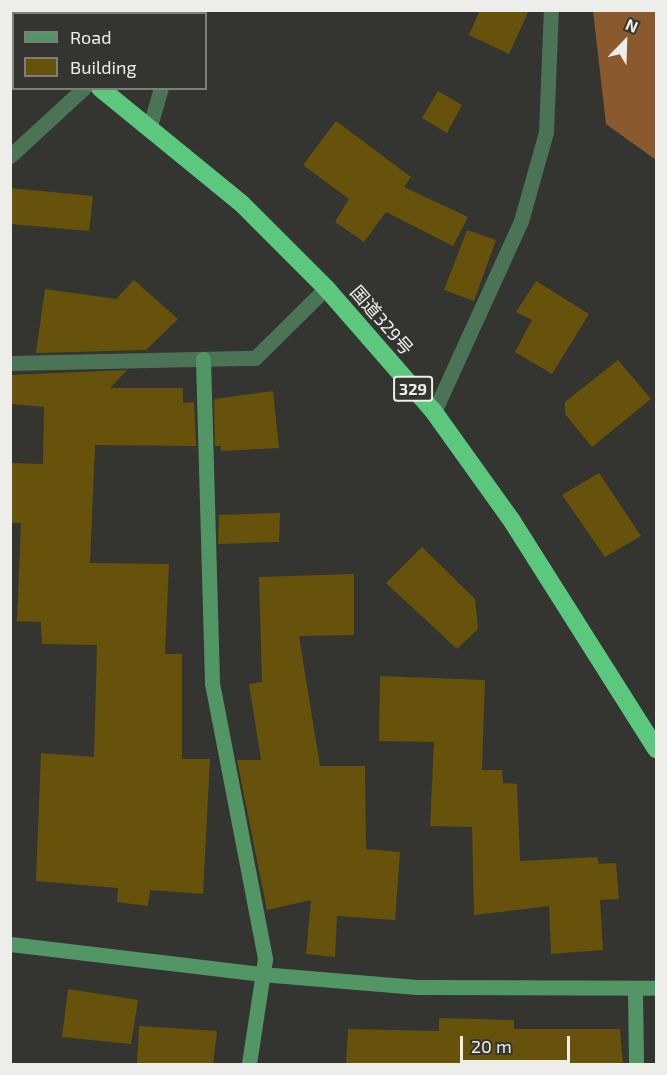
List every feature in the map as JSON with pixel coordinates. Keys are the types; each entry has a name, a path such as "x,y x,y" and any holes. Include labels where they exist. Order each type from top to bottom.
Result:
{"highway":[{"name":"国道329号","path":"103,90 150,126 242,204 326,288 434,412 512,521 657,748"}],"street":[{"path":"434,412 521,221 546,132 551,10"},
{"path":"10,156 82,90"},
{"path":"150,126 160,90"},
{"path":"10,363 255,358 326,288"},
{"path":"203,359 212,683 266,959 261,974 249,1065"},
{"path":"10,944 261,974 416,987 635,990 657,988"},
{"path":"635,990 636,1065"}],"shaded area":[{"path":"593,11 656,11 656,160 606,124"}],"building":[{"path":"480,10 529,10 509,54 469,35"},
{"path":"438,91 462,105 447,133 422,118"},
{"path":"336,121 411,177 404,187 468,217 453,246 386,212 364,242 335,222 349,199 303,165"},
{"path":"10,188 93,196 89,231 10,224"},
{"path":"467,230 496,240 474,301 444,290"},
{"path":"134,280 178,319 146,350 36,353 45,289 116,299"},
{"path":"536,281 589,314 552,374 515,352 532,320 516,312"},
{"path":"618,360 651,399 592,447 565,414 565,402"},
{"path":"127,370 110,388 183,388 183,403 194,402 196,446 95,445 90,563 169,564 165,654 182,654 182,759 210,759 203,894 150,890 148,906 117,902 118,888 36,881 41,753 94,757 97,645 42,644 41,622 17,621 21,523 10,523 10,463 43,464 44,407 10,404 10,375"},
{"path":"273,391 279,448 221,451 221,446 215,446 214,399"},
{"path":"599,473 641,536 605,557 562,495"},
{"path":"280,513 279,542 218,544 219,515"},
{"path":"422,547 475,599 478,629 457,649 386,583"},
{"path":"354,574 354,635 299,636 320,766 365,766 366,849 400,852 395,920 337,916 335,957 306,954 311,900 267,910 237,760 261,760 249,684 262,682 259,577"},
{"path":"380,676 485,680 482,770 502,770 503,783 517,784 520,861 597,857 599,864 616,863 619,899 600,900 603,950 551,954 549,906 474,915 472,827 430,826 434,742 379,741"},
{"path":"68,989 138,1000 131,1044 62,1037"},
{"path":"439,1018 514,1020 514,1029 620,1029 623,1065 346,1065 348,1029 439,1031"},
{"path":"139,1026 217,1031 213,1065 137,1065"}]}
